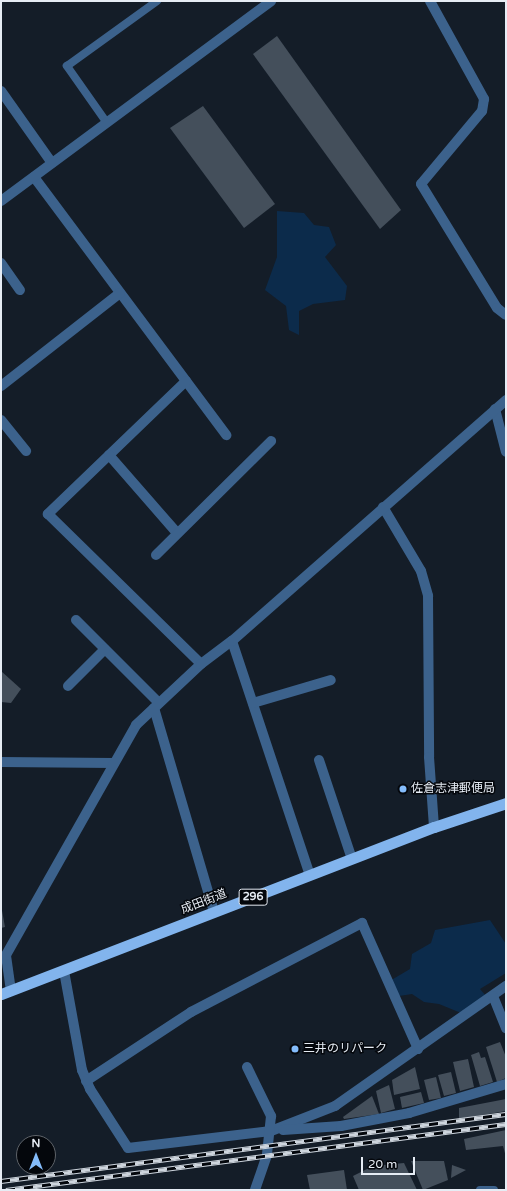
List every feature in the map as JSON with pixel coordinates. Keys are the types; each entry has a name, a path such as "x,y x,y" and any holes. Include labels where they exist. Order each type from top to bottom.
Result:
{"highway":[{"name":"成田街道","path":"6,993 434,827 506,803"}],"street":[{"path":"1,201 271,1"},
{"path":"430,1 484,99 482,111 421,184 498,308 506,315"},
{"path":"1,91 52,163"},
{"path":"34,177 226,435"},
{"path":"1,263 20,290"},
{"path":"1,386 120,293"},
{"path":"186,381 48,514 201,664"},
{"path":"6,993 6,955 136,725 201,664 232,640 506,400"},
{"path":"495,409 506,452"},
{"path":"1,420 26,451"},
{"path":"156,555 272,441"},
{"path":"108,456 177,533"},
{"path":"383,507 421,571 428,596 429,757 434,827"},
{"path":"76,620 105,649 156,706 214,912"},
{"path":"232,640 310,875"},
{"path":"68,686 105,649"},
{"path":"253,703 331,680"},
{"path":"319,760 352,859"},
{"path":"1,762 114,763"},
{"path":"86,1081 191,1012 362,923 418,1048"},
{"path":"64,971 82,1070 86,1081 128,1148 271,1131 341,1126 409,1113 506,1084"},
{"path":"271,1131 335,1106 506,986"},
{"path":"493,996 506,1028"},
{"path":"247,1067 271,1116 271,1131 264,1170 255,1190"}],"lane":[{"path":"107,123 67,66 157,1"},
{"path":"480,1190 494,1190"}],"shaded area":[{"path":"277,211 304,213 314,225 329,227 336,245 325,257 347,286 345,300 313,304 299,311 299,335 289,330 286,306 265,290 277,257"},
{"path":"490,920 506,944 506,973 480,989 486,996 466,1015 439,1004 424,1002 412,994 399,996 388,982 410,969 412,954 431,943 435,930"}],"building":[{"path":"277,36 401,210 380,229 253,54"},
{"path":"203,106 275,204 244,228 170,128"},
{"path":"1,671 21,689 11,703 1,702"},
{"path":"1,905 5,927 1,928"},
{"path":"500,1042 506,1057 506,1078 497,1082 486,1047"},
{"path":"479,1052 481,1058 485,1057 493,1082 480,1086 471,1055"},
{"path":"468,1059 474,1087 460,1091 453,1062"},
{"path":"415,1067 420,1089 394,1095 392,1080"},
{"path":"451,1072 456,1093 444,1096 438,1075"},
{"path":"436,1077 441,1098 429,1100 424,1080"},
{"path":"389,1085 395,1109 381,1113 376,1091"},
{"path":"421,1092 424,1103 402,1108 400,1097"},
{"path":"372,1096 379,1114 344,1119 343,1117"},
{"path":"506,1099 506,1111 459,1119 459,1108"},
{"path":"506,1130 506,1157 503,1146 466,1150 464,1139"},
{"path":"411,1161 444,1161 448,1180 423,1190"},
{"path":"404,1163 417,1190 359,1190 353,1176 373,1166"},
{"path":"452,1165 466,1170 451,1178"},
{"path":"344,1170 347,1190 310,1190 307,1175"}],"railway":[{"path":"1,1181 506,1114"},
{"path":"6,1190 506,1124"}],"place":[{"name":"佐倉志津郵便局","path":"403,789"},
{"name":"三井のリパーク","path":"295,1049"}]}
